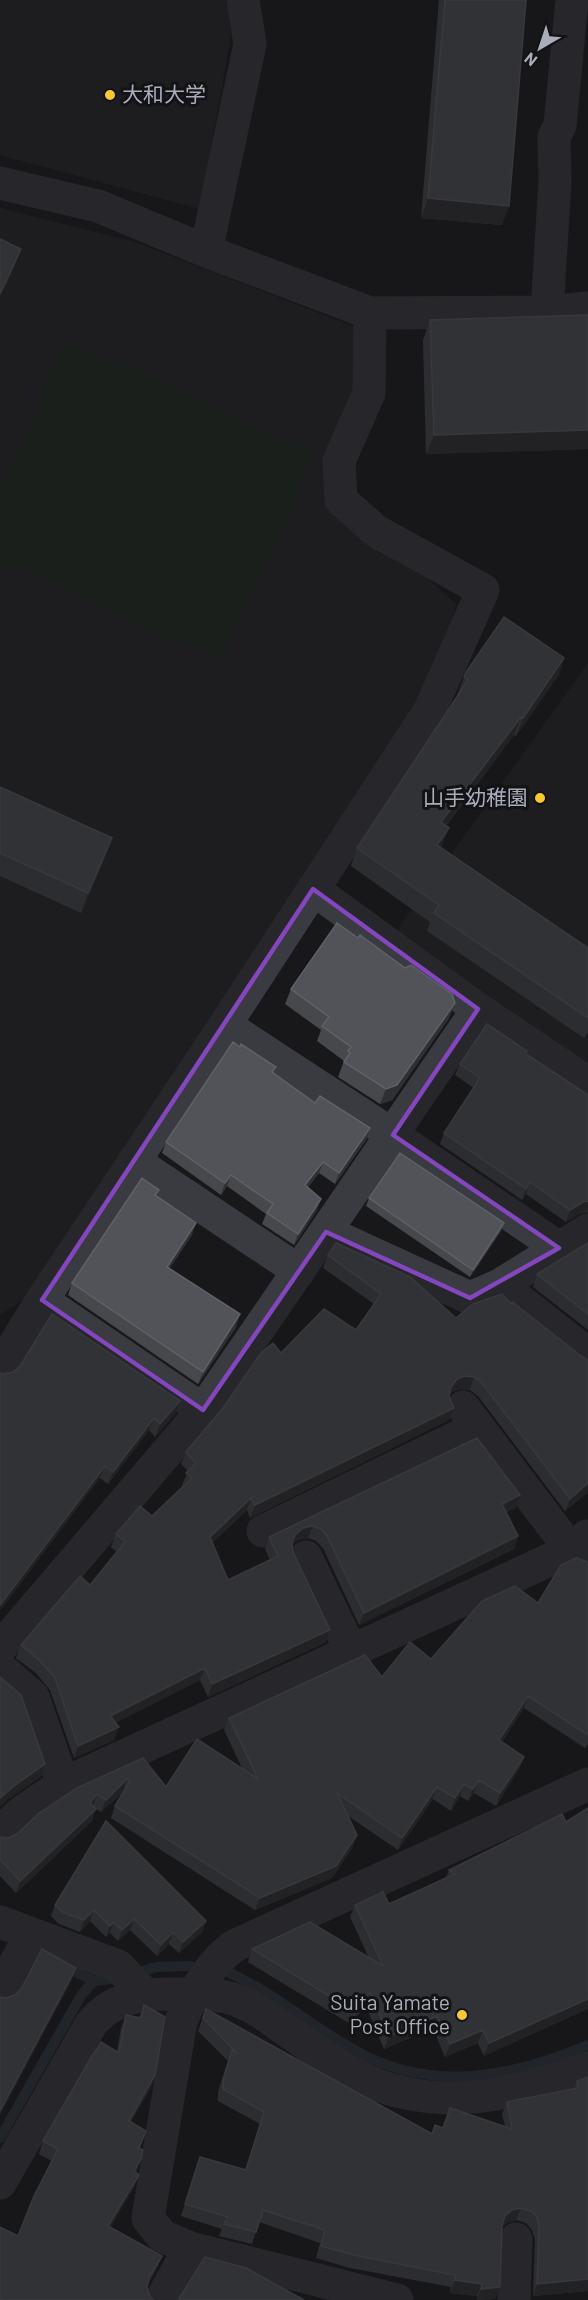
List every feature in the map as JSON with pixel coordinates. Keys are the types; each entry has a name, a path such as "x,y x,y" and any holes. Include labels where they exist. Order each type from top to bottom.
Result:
{"street":[{"path":"206,251 249,44 243,0"},
{"path":"547,312 555,182 554,137 560,125 572,0"},
{"path":"0,183 98,206 206,251 370,313 547,312 588,308"},
{"path":"0,1368 42,1300 430,710 483,590 376,531 341,501 339,461 369,393 370,313"},
{"path":"313,889 478,1009 588,1083"},
{"path":"0,1648 203,1410 478,1009"},
{"path":"225,1025 393,1135 559,1248"},
{"path":"134,1161 298,1271"},
{"path":"326,1232 470,1298 500,1285 588,1230"},
{"path":"500,1285 588,1354"},
{"path":"42,1300 203,1410"},
{"path":"0,1832 22,1812 63,1784 582,1547 471,1417 263,1531"},
{"path":"306,1557 351,1651"},
{"path":"0,1668 33,1697 63,1784"},
{"path":"397,2300 190,2248 162,2236 148,2218 181,2021 194,1994 217,1960 234,1946 588,1784"},
{"path":"0,1922 132,1981 236,2000 258,2010 355,2076 408,2094 446,2099 481,2098 527,2088 588,2068"},
{"path":"0,1992 31,1934"},
{"path":"4,2164 92,2024 132,1981"},
{"path":"514,2300 516,2240"},
{"path":"161,2300 190,2248"}],"highlighted area":[{"path":"313,889 478,1009 393,1135 559,1248 470,1298 326,1232 203,1410 42,1300"}],"shaded area":[{"name":"大和大学","path":"0,0 227,0 231,35 200,209 0,155"},
{"path":"0,208 135,242 355,327 358,386 328,456 403,556 456,604 450,632 421,704 33,1294 0,1315"},
{"path":"67,340 316,453 222,661 0,561 0,490"},
{"name":"山手幼稚園","path":"588,663 588,1066 395,933"}],"building":[{"path":"445,0 526,0 509,206 428,198"},
{"path":"0,239 21,249 0,294"},
{"path":"588,315 588,430 434,435 430,320"},
{"path":"504,617 564,658 523,718 521,717 441,822 449,828 437,845 588,948 588,1018 434,913 439,905 357,848 468,680 464,677 466,672"},
{"path":"0,787 112,838 88,893 0,853"},
{"path":"337,923 358,938 360,935 405,968 411,965 452,994 455,1003 397,1085 386,1089 344,1062 351,1047 322,1026 329,1017 291,989"},
{"path":"487,1024 527,1051 526,1054 588,1095 588,1201 570,1210 530,1182 526,1189 444,1133 480,1078 460,1064"},
{"path":"233,1042 240,1047 241,1044 276,1067 272,1072 315,1103 320,1096 370,1128 339,1173 323,1162 305,1185 321,1199 298,1234 267,1213 273,1204 231,1175 225,1183 166,1142"},
{"path":"400,1153 504,1223 473,1270 369,1198"},
{"path":"142,1178 159,1190 155,1195 196,1223 167,1267 240,1314 203,1372 72,1283"},
{"path":"336,1243 410,1277 456,1318 473,1304 502,1294 511,1304 512,1302 588,1360 588,1483 570,1499 482,1383 474,1377 465,1376 457,1379 451,1387 449,1396 454,1408 255,1505 251,1498 210,1537 228,1580 278,1556 269,1537 477,1438 520,1495 502,1504 518,1536 364,1613 327,1536 321,1529 313,1526 303,1528 295,1535 292,1543 293,1552 330,1630 212,1684 205,1668 110,1716 119,1727 78,1746 55,1678 21,1645 80,1576 90,1585 125,1542 116,1534 140,1506 152,1516 192,1478 186,1473 196,1463 186,1452 223,1408 261,1353 273,1343 281,1353 324,1309 356,1330 381,1294 328,1255"},
{"path":"588,1243 588,1314 537,1274"},
{"path":"52,1314 180,1401 160,1424 154,1418 113,1472 105,1466 0,1605 0,1373 13,1372 20,1366"},
{"path":"576,1558 588,1562 588,1735 528,1696 499,1740 524,1757 500,1793 479,1780 473,1789 464,1784 455,1798 437,1787 402,1838 337,1793 357,1835 336,1866 260,1898 115,1806 130,1781 127,1779 106,1800 97,1794 90,1803 96,1809 20,1881 0,1859 0,1837 8,1838 17,1834 38,1814 77,1788 143,1758 166,1787 197,1739 258,1779 229,1718 365,1655 382,1677 410,1642 431,1659 482,1601 515,1586 538,1603 561,1565"},
{"path":"0,1677 21,1695 45,1764 0,1798"},
{"path":"588,1808 588,1999 489,2043 483,2030 450,2044 437,2016 389,2036 370,1992 357,2013 252,1949 310,1922 383,1966 355,1905 383,1892 389,1904 455,1874 449,1870 562,1814 566,1822"},
{"path":"106,1821 206,1921 183,1942 173,1932 161,1945 134,1919 122,1930 114,1922 110,1926 94,1910 84,1920 64,1913 55,1905"},
{"path":"42,1949 76,1968 0,2111 0,1997 15,1995 21,1989"},
{"path":"144,2005 165,2017 155,2075 129,2121 146,2131 139,2148 143,2150 141,2159 134,2171 139,2175 108,2226 162,2256 149,2278 147,2287 153,2300 0,2300 0,2227 18,2236 34,2196 58,2149 43,2141 101,2042 119,2053 126,2015 141,2018"},
{"path":"206,2009 432,2134 435,2125 443,2128 450,2108 512,2129 507,2102 578,2088 577,2081 588,2077 588,2279 537,2284 539,2227 537,2217 531,2211 521,2208 512,2210 505,2216 502,2225 500,2287 481,2289 482,2284 455,2280 455,2275 354,2255 321,2246 325,2230 263,2210 256,2232 224,2224 228,2217 185,2204 200,2157 246,2170 264,2112 223,2089 223,2080 232,2050 238,2054 203,2018"},
{"path":"205,2257 246,2268 304,2300 178,2300"}],"waterway":[{"path":"64,1966 94,1981"},
{"path":"0,2138 82,1994 94,1981 119,1978 156,1967 191,1966"},
{"path":"230,1973 262,1990 351,2048 380,2062 410,2072 439,2076 499,2073 529,2066 588,2045"}],"place":[{"name":"大和大学","path":"110,95"},
{"name":"山手幼稚園","path":"540,798"},
{"name":"Suita Yamate Post Office","path":"462,2015"}]}
